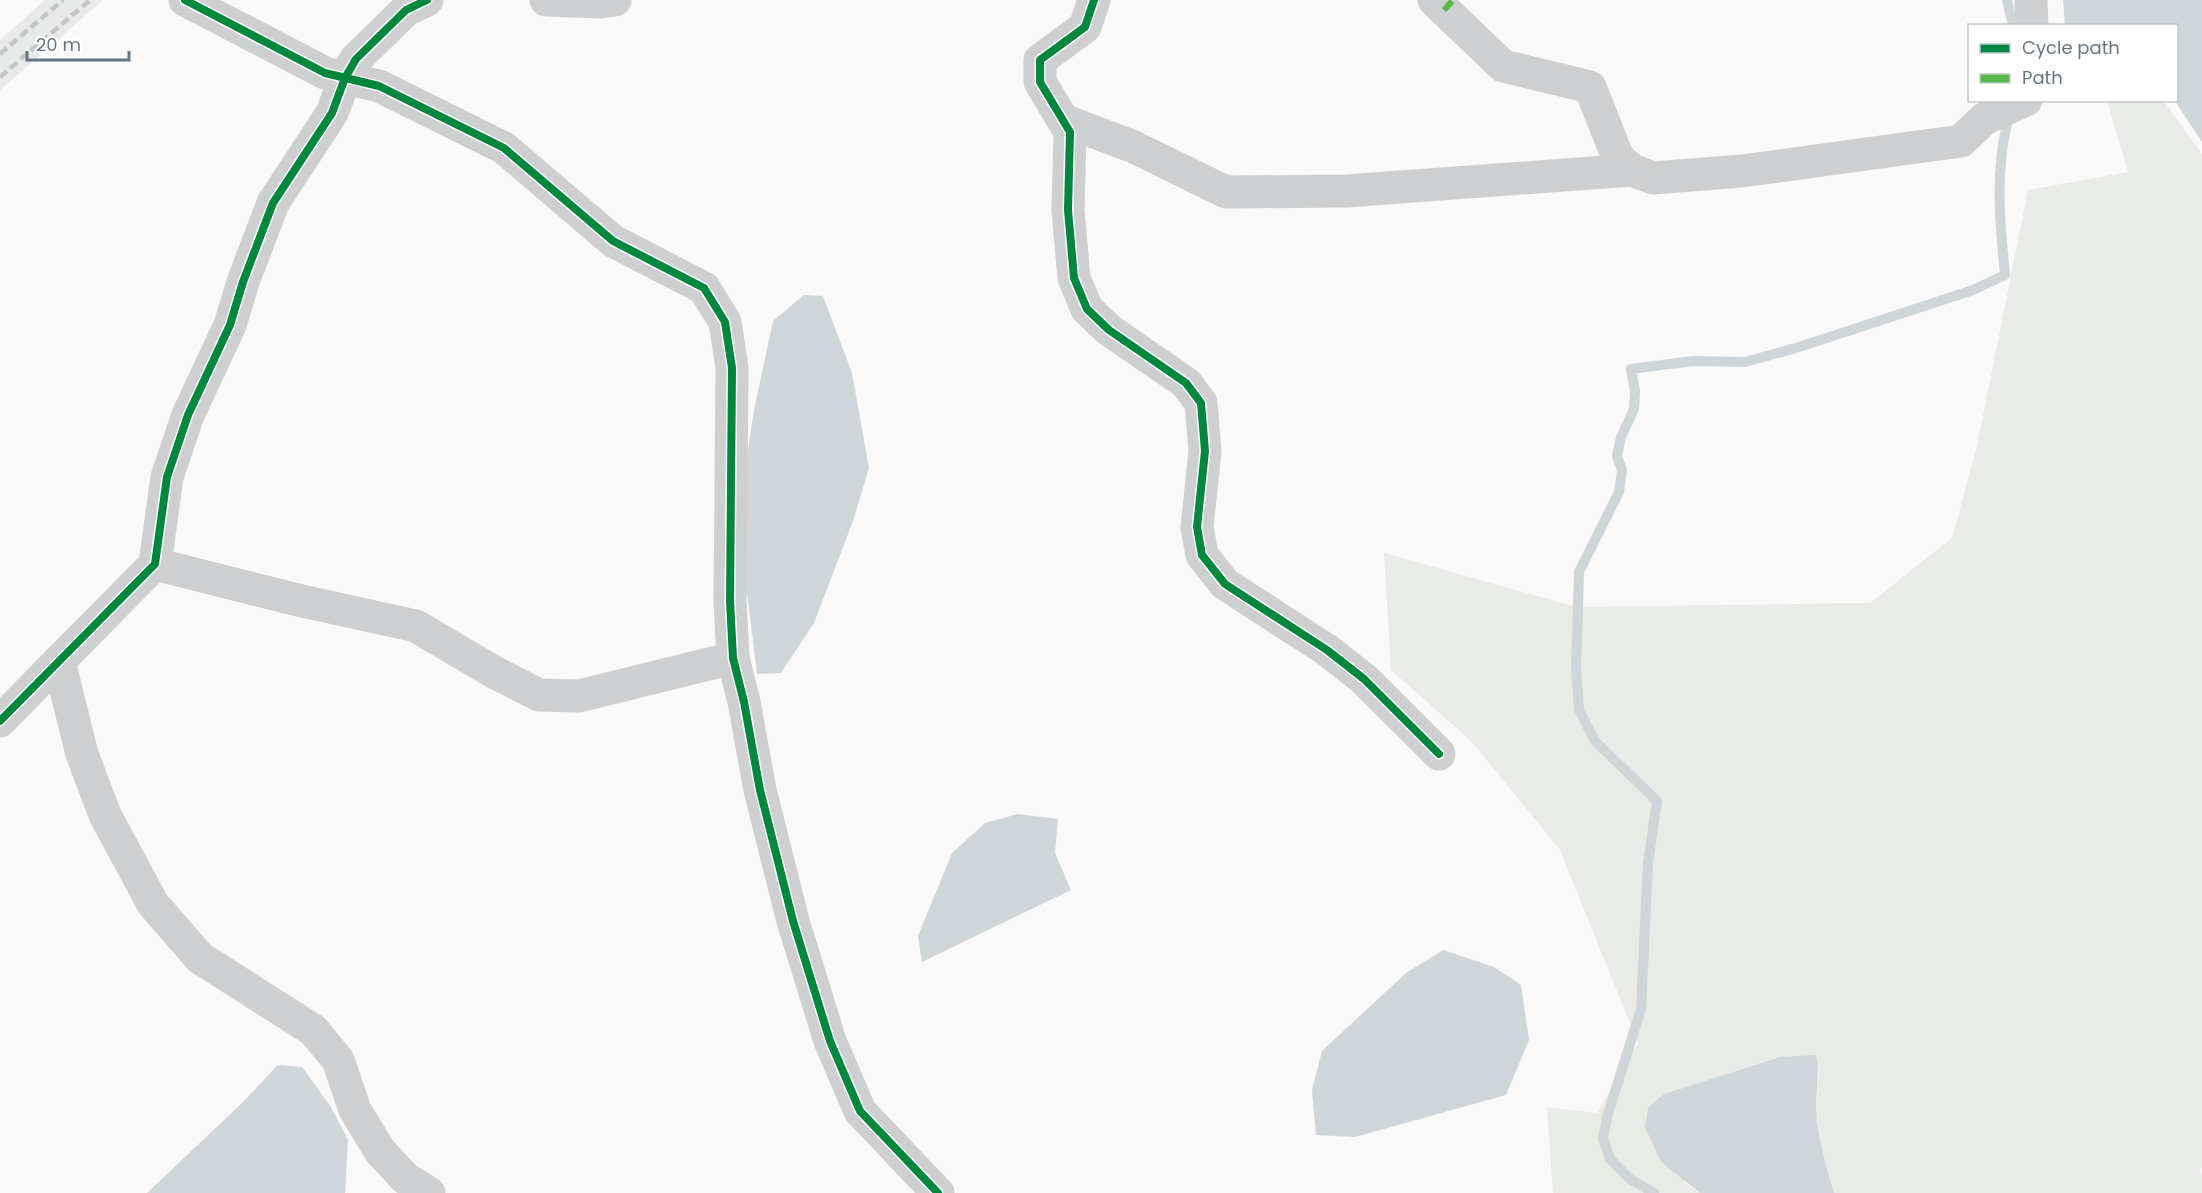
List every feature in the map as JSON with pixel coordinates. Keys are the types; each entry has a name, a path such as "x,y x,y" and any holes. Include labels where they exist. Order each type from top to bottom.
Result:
{"street":[{"path":"185,0 325,73 379,86 504,148 613,241 704,288 725,322 732,368 729,601 733,658 744,702 760,790 793,921 830,1041 860,1111 938,1193"},
{"path":"0,721 155,564 166,477 188,415 230,325 243,282 273,203 332,113 345,78 356,59 406,10 427,0"},
{"path":"546,0 600,2 615,0"},
{"path":"1094,0 1085,27 1040,60 1040,82 1070,132 1068,210 1074,278 1088,309 1109,330 1186,384 1201,403 1205,451 1197,527 1202,555 1225,584 1328,650 1364,679 1439,754"},
{"path":"1434,0 1503,66 1590,87 1618,158 1632,170 1653,178 1742,171 1961,141 1984,119 2022,102"},
{"path":"2031,0 2032,24"},
{"path":"1063,120 1134,147 1226,192 1346,191 1632,170"},
{"path":"155,564 302,601 416,626 492,671 539,695 579,696 733,658"},
{"path":"59,661 82,754 105,815 153,904 200,958 313,1030 338,1060 355,1110 380,1151 405,1178 429,1193"}],"shaded area":[{"path":"45,0 103,0 0,90 0,40"},
{"path":"2063,0 2202,0 2202,142 2176,102 2178,102 2178,24 2065,24"},
{"path":"2107,102 2165,102 2202,154 2202,1167 2199,1172 2202,1174 2202,1193 1834,1193 1821,1146 1816,1106 1819,1071 1780,1057 1664,1094 1648,1108 1686,1184 1700,1193 1553,1193 1547,1107 1597,1113 1638,1043 1560,850 1472,742 1391,670 1384,553 1577,607 1870,603 1952,538 1977,446 2028,190 2128,172"},
{"path":"804,295 823,296 852,373 869,468 853,521 814,623 781,673 757,674 742,553 744,476 754,410 773,321"},
{"path":"1018,814 1058,819 1055,853 1071,890 922,962 918,936 952,853 985,823"},
{"path":"1443,950 1494,967 1521,985 1529,1040 1506,1095 1355,1137 1316,1135 1312,1090 1322,1051 1406,973"},
{"path":"1816,1055 1818,1128 1834,1193 1700,1193 1661,1162 1645,1127 1648,1108 1664,1094 1780,1057"},
{"path":"278,1065 302,1067 331,1107 348,1140 345,1193 147,1193 242,1103"}],"waterway":[{"path":"2007,0 2013,24"},
{"path":"1654,1193 1630,1179 1610,1159 1603,1139 1607,1117 1641,1009 1648,863 1657,801 1595,741 1579,710 1576,669 1579,572 1619,492 1622,470 1617,456 1621,437 1634,409 1635,391 1631,369 1693,361 1745,362 1796,348 1973,290 2005,275 2000,218 2000,180 2007,124"}],"railway":[{"path":"0,54 63,0"},
{"path":"0,77 90,0"}],"marked path":[{"path":"1444,10 1453,0"}],"cycle path":[{"path":"185,0 325,73 379,86 504,148 613,241 704,288 725,322 732,368 730,601 733,658 744,702 760,790 793,921 830,1041 860,1111 938,1193"},
{"path":"0,721 155,564 167,477 188,415 230,325 243,282 273,203 332,113 345,78 356,59 406,10 427,0"},
{"path":"1094,0 1085,27 1040,60 1040,82 1070,132 1068,210 1074,278 1087,309 1109,330 1186,383 1201,403 1205,451 1197,527 1202,555 1225,584 1327,650 1364,679 1439,754"}]}
